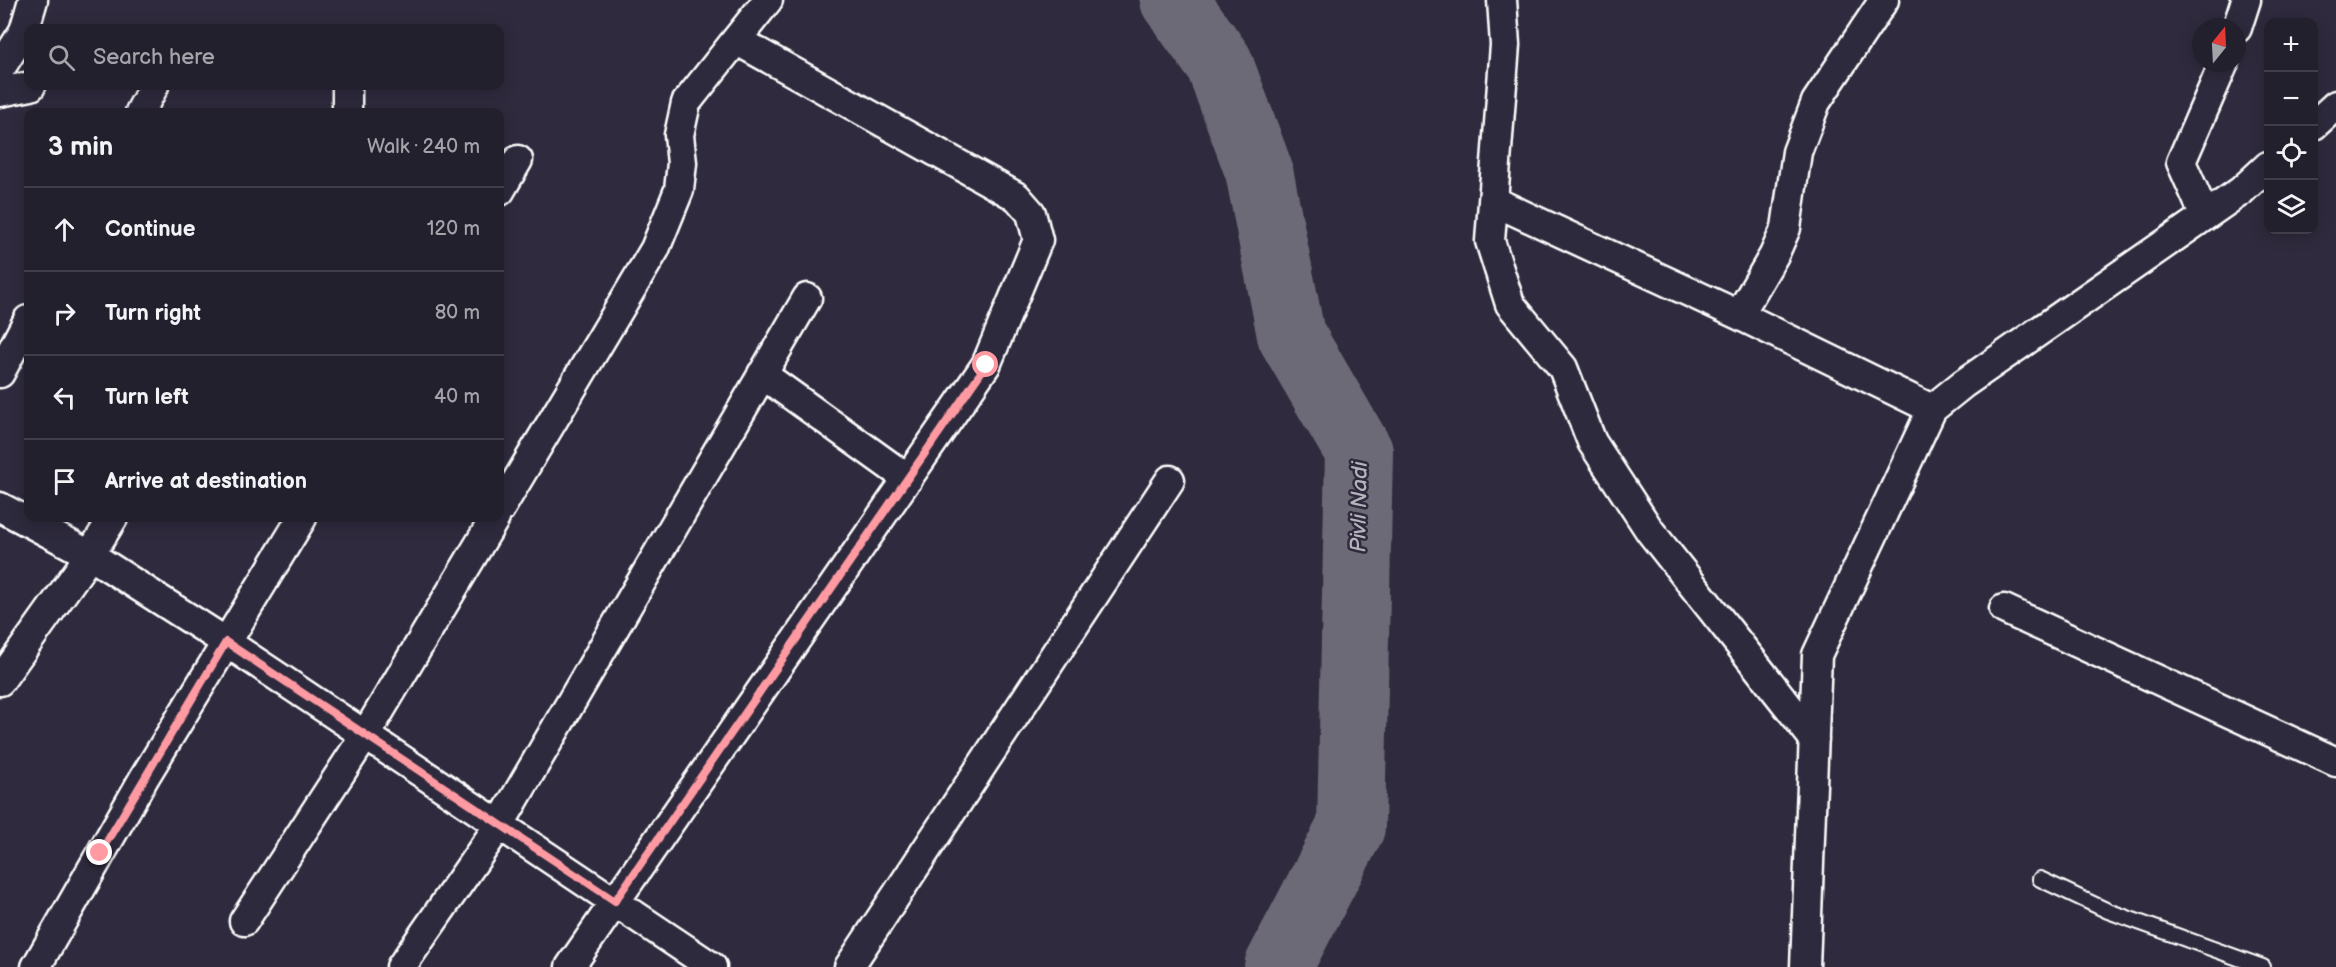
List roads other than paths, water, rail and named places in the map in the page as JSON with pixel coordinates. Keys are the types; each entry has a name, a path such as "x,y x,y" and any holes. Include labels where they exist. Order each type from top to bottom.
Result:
{"street":[{"path":"26,24 33,0"},
{"path":"504,502 655,249 679,190 682,163 679,135 686,103 768,0"},
{"path":"1502,0 1504,45 1490,242 1510,304 1563,368 1592,442 1650,531 1814,739"},
{"path":"1739,315 1774,255 1786,228 1797,152 1816,102 1884,0"},
{"path":"2240,18 2246,0"},
{"path":"0,69 24,31"},
{"path":"570,967 986,365 1038,240 1031,213 1017,197 736,40"},
{"path":"2205,216 2181,162 2220,72"},
{"path":"0,92 24,88"},
{"path":"142,108 152,90"},
{"path":"347,90 347,108"},
{"path":"2318,121 2336,105"},
{"path":"504,184 518,160"},
{"path":"1805,967 1817,655 1932,409 1963,384 2241,191 2264,170"},
{"path":"1493,201 1739,315 1932,409"},
{"path":"401,967 500,824 807,298"},
{"path":"0,373 24,328"},
{"path":"762,374 908,479"},
{"path":"849,967 1170,480"},
{"path":"0,507 24,520"},
{"path":"28,522 90,555 226,642 712,967"},
{"path":"0,681 90,555 111,522"},
{"path":"36,967 144,778 300,522"},
{"path":"244,921 366,734 493,522"},
{"path":"2004,609 2336,762"}],"lane":[{"path":"2040,879 2108,910 2263,967"}],"waterway":[{"name":"Pivli Nadi","path":"1174,0 1219,63 1259,171 1291,335 1359,452 1351,827 1278,967"}]}
